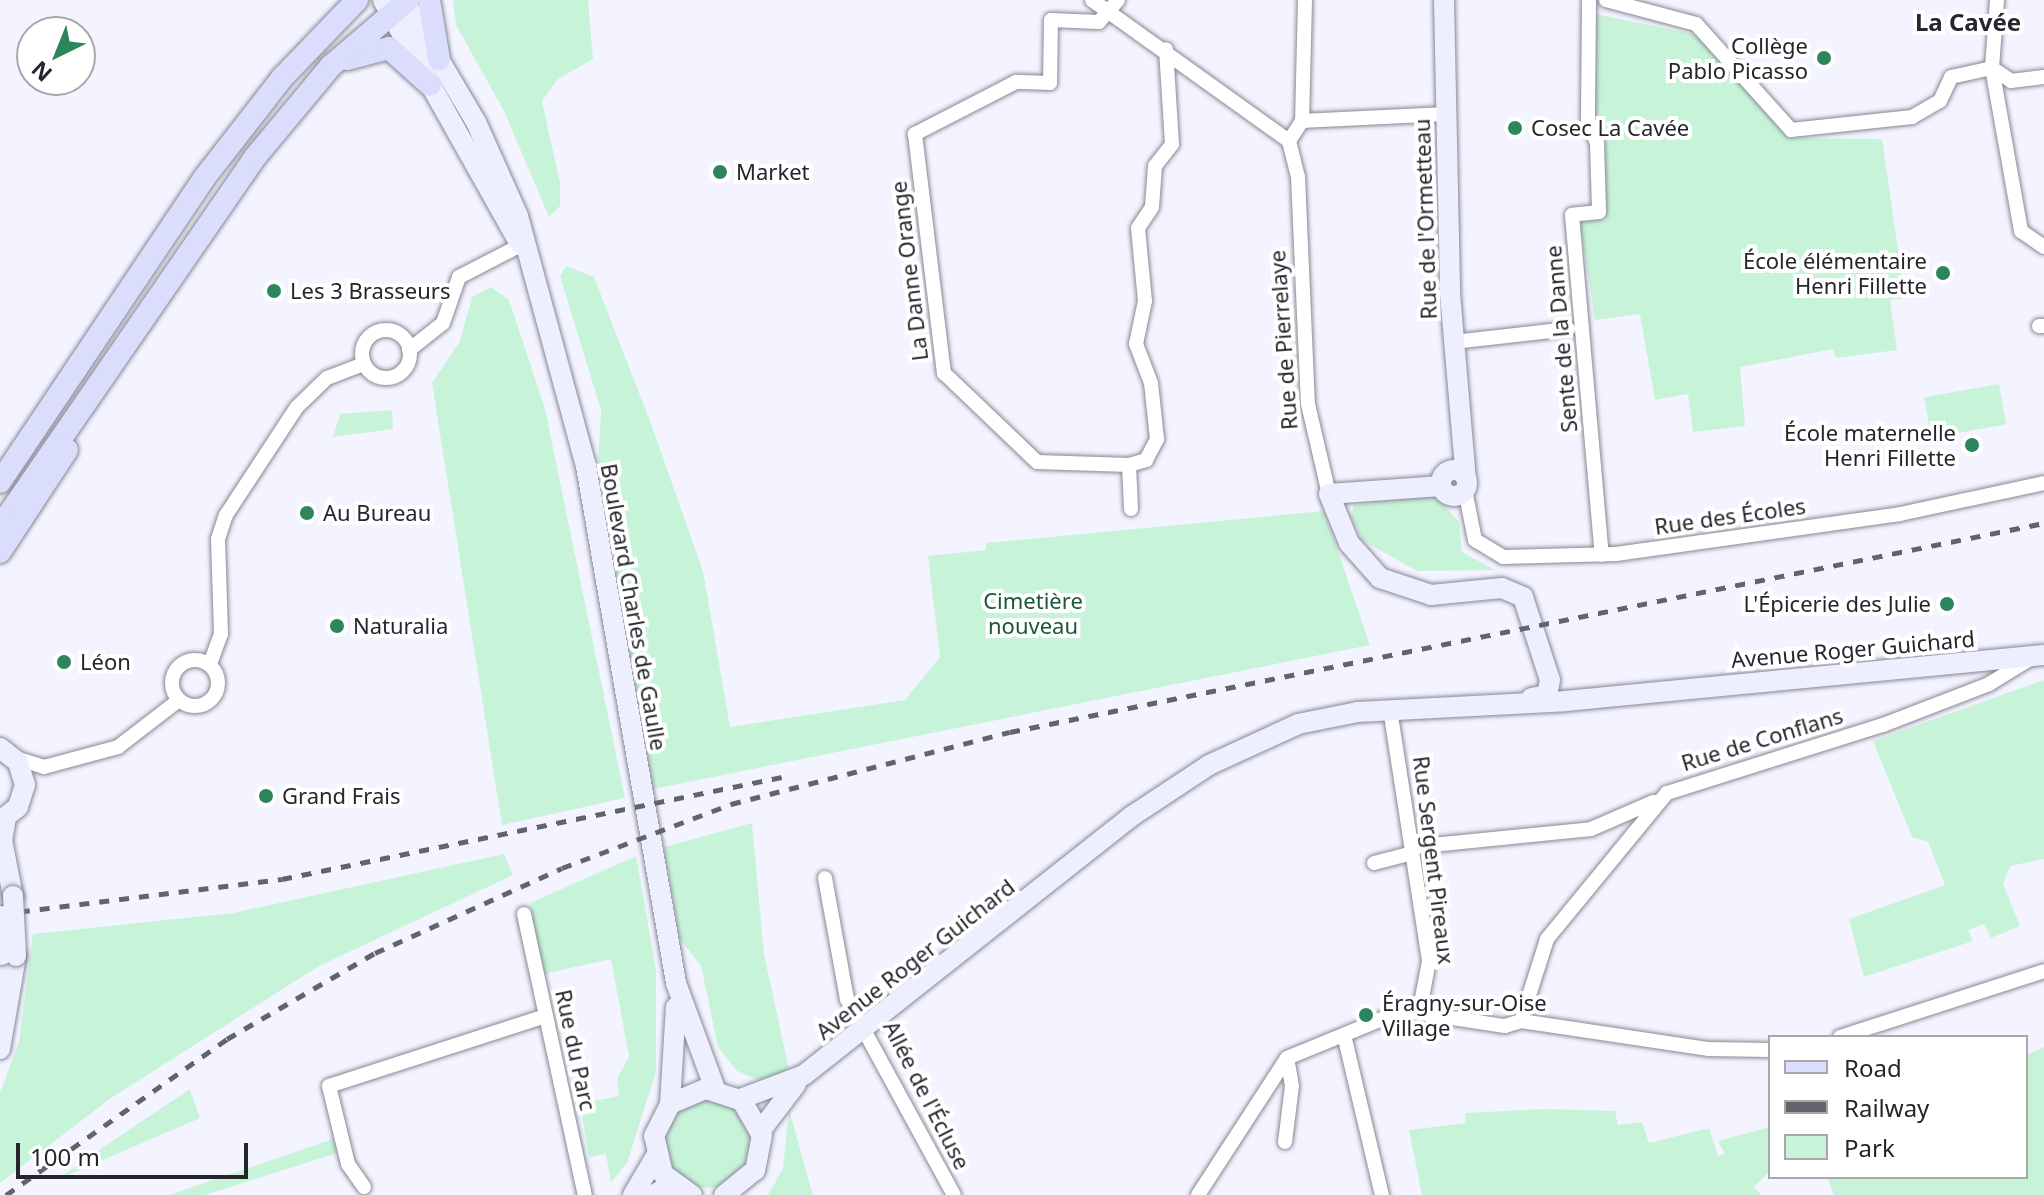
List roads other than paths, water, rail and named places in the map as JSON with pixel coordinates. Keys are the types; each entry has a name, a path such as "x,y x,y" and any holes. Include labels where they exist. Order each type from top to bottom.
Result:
{"main road":[{"path":"324,32 343,0"},
{"path":"0,482 205,177 324,32 357,0"},
{"path":"331,66 367,0"},
{"path":"429,0 439,59"},
{"name":"Rue de l'Ormetteau","path":"1444,0 1445,114 1460,437 1455,481"},
{"path":"0,527 225,197 331,66 397,3"},
{"name":"Boulevard Charles de Gaulle","path":"397,3 439,59 515,203 521,245 586,466 676,983 715,1089"},
{"name":"Boulevard Charles de Gaulle","path":"397,3 430,85 521,245"},
{"path":"331,66 389,48 430,85"},
{"path":"0,552 141,339 141,318"},
{"path":"1329,494 1455,481"},
{"name":"Rue de Pierrelaye","path":"1329,494 1349,543 1380,578 1431,595 1502,588 1523,597 1546,690"},
{"name":"Avenue Roger Guichard","path":"761,1130 804,1075 1056,880 1177,788 1281,730 1390,710 1546,690 1667,688 2039,656"},
{"name":"Avenue Roger Guichard","path":"1390,710 1468,709 1546,690"},
{"path":"0,1049 9,956 4,898 3,819 24,789 7,753"},
{"path":"0,984 9,956"},
{"name":"Boulevard Charles de Gaulle","path":"656,1156 655,1130 670,1104 676,983"},
{"name":"Avenue Roger Guichard","path":"740,1099 804,1075"},
{"path":"670,1104 715,1089 740,1099 761,1130 760,1159 743,1190 724,1195"},
{"path":"633,1195 656,1156 673,1184 692,1195"},
{"path":"653,1195 673,1184"}],"street":[{"path":"1092,0 1113,6 1289,141 1302,121 1305,0"},
{"name":"Sente de la Danne","path":"1589,0 1588,120 1597,143 1599,212 1572,215 1602,555"},
{"path":"1606,0 1696,24 1791,130 1912,117 1940,101 1951,77 1992,68 2011,81 2044,77"},
{"path":"1997,0 1992,68 2021,231 2044,247"},
{"name":"La Danne Orange","path":"1113,6 1099,22 1051,20 1050,83 1016,82 915,134 944,373 1037,462 1129,465"},
{"path":"1131,509 1129,465 1146,460 1157,439 1151,383 1136,344 1145,301 1138,228 1152,207 1155,166 1172,144 1166,49"},
{"path":"1302,121 1445,114"},
{"name":"Rue de Pierrelaye","path":"1289,141 1298,177 1308,404 1329,494"},
{"path":"409,350 395,332 379,331 362,348 364,364 375,375 397,375 409,350 443,323 459,277 521,245"},
{"name":"Sente de la Danne","path":"1454,342 1568,329"},
{"path":"179,700 200,706 213,698 219,684 210,664 221,634 218,539 226,515 302,401 327,378 364,364"},
{"name":"Rue des Écoles","path":"1455,481 1475,540 1486,551 1503,557 1602,555 1900,514 2044,483"},
{"name":"Rue de Conflans","path":"1521,1021 1547,939 1657,800 1682,786 1759,767 1965,693 2039,656"},
{"path":"179,700 172,682 176,669 189,660 210,664"},
{"path":"24,789 48,766 118,747 179,700"},
{"name":"Rue Sergent Pireaux","path":"1390,710 1429,961 1413,1012"},
{"path":"7,753 48,766"},
{"path":"1374,863 1412,850 1591,829 1657,800"},
{"name":"Allée de l'Écluse","path":"825,878 847,999 869,1027 954,1195"},
{"name":"Rue du Parc","path":"524,914 585,1195"},
{"path":"1846,1035 2044,971"},
{"path":"1198,1195 1287,1058 1413,1012 1505,1026 1521,1021 1709,1049 1768,1050"},
{"path":"364,1187 348,1164 329,1086 546,1016"},
{"path":"1345,1039 1382,1195"},
{"path":"1285,1142 1292,1086 1287,1058"}],"railway":[{"path":"6,1195 227,1039 375,953 562,868 731,804 1010,732 2044,523"},
{"path":"0,914 282,879 787,776"}],"place":[{"name":"Collège Pablo Picasso","path":"1824,58"},
{"name":"Cosec La Cavée","path":"1515,128"},
{"name":"Market","path":"720,172"},
{"name":"École élémentaire Henri Fillette","path":"1943,273"},
{"name":"Les 3 Brasseurs","path":"274,291"},
{"name":"École maternelle Henri Fillette","path":"1972,445"},
{"name":"Au Bureau","path":"307,513"},
{"name":"L'Épicerie des Julie","path":"1947,604"},
{"name":"Naturalia","path":"337,626"},
{"name":"Léon","path":"64,662"},
{"name":"Grand Frais","path":"266,796"},
{"name":"Éragny-sur-Oise Village","path":"1366,1015"}],"district":[{"name":"La Cavée","path":"1968,22"}],"park label":[{"name":"Cimetière nouveau","path":"1033,612"}]}
